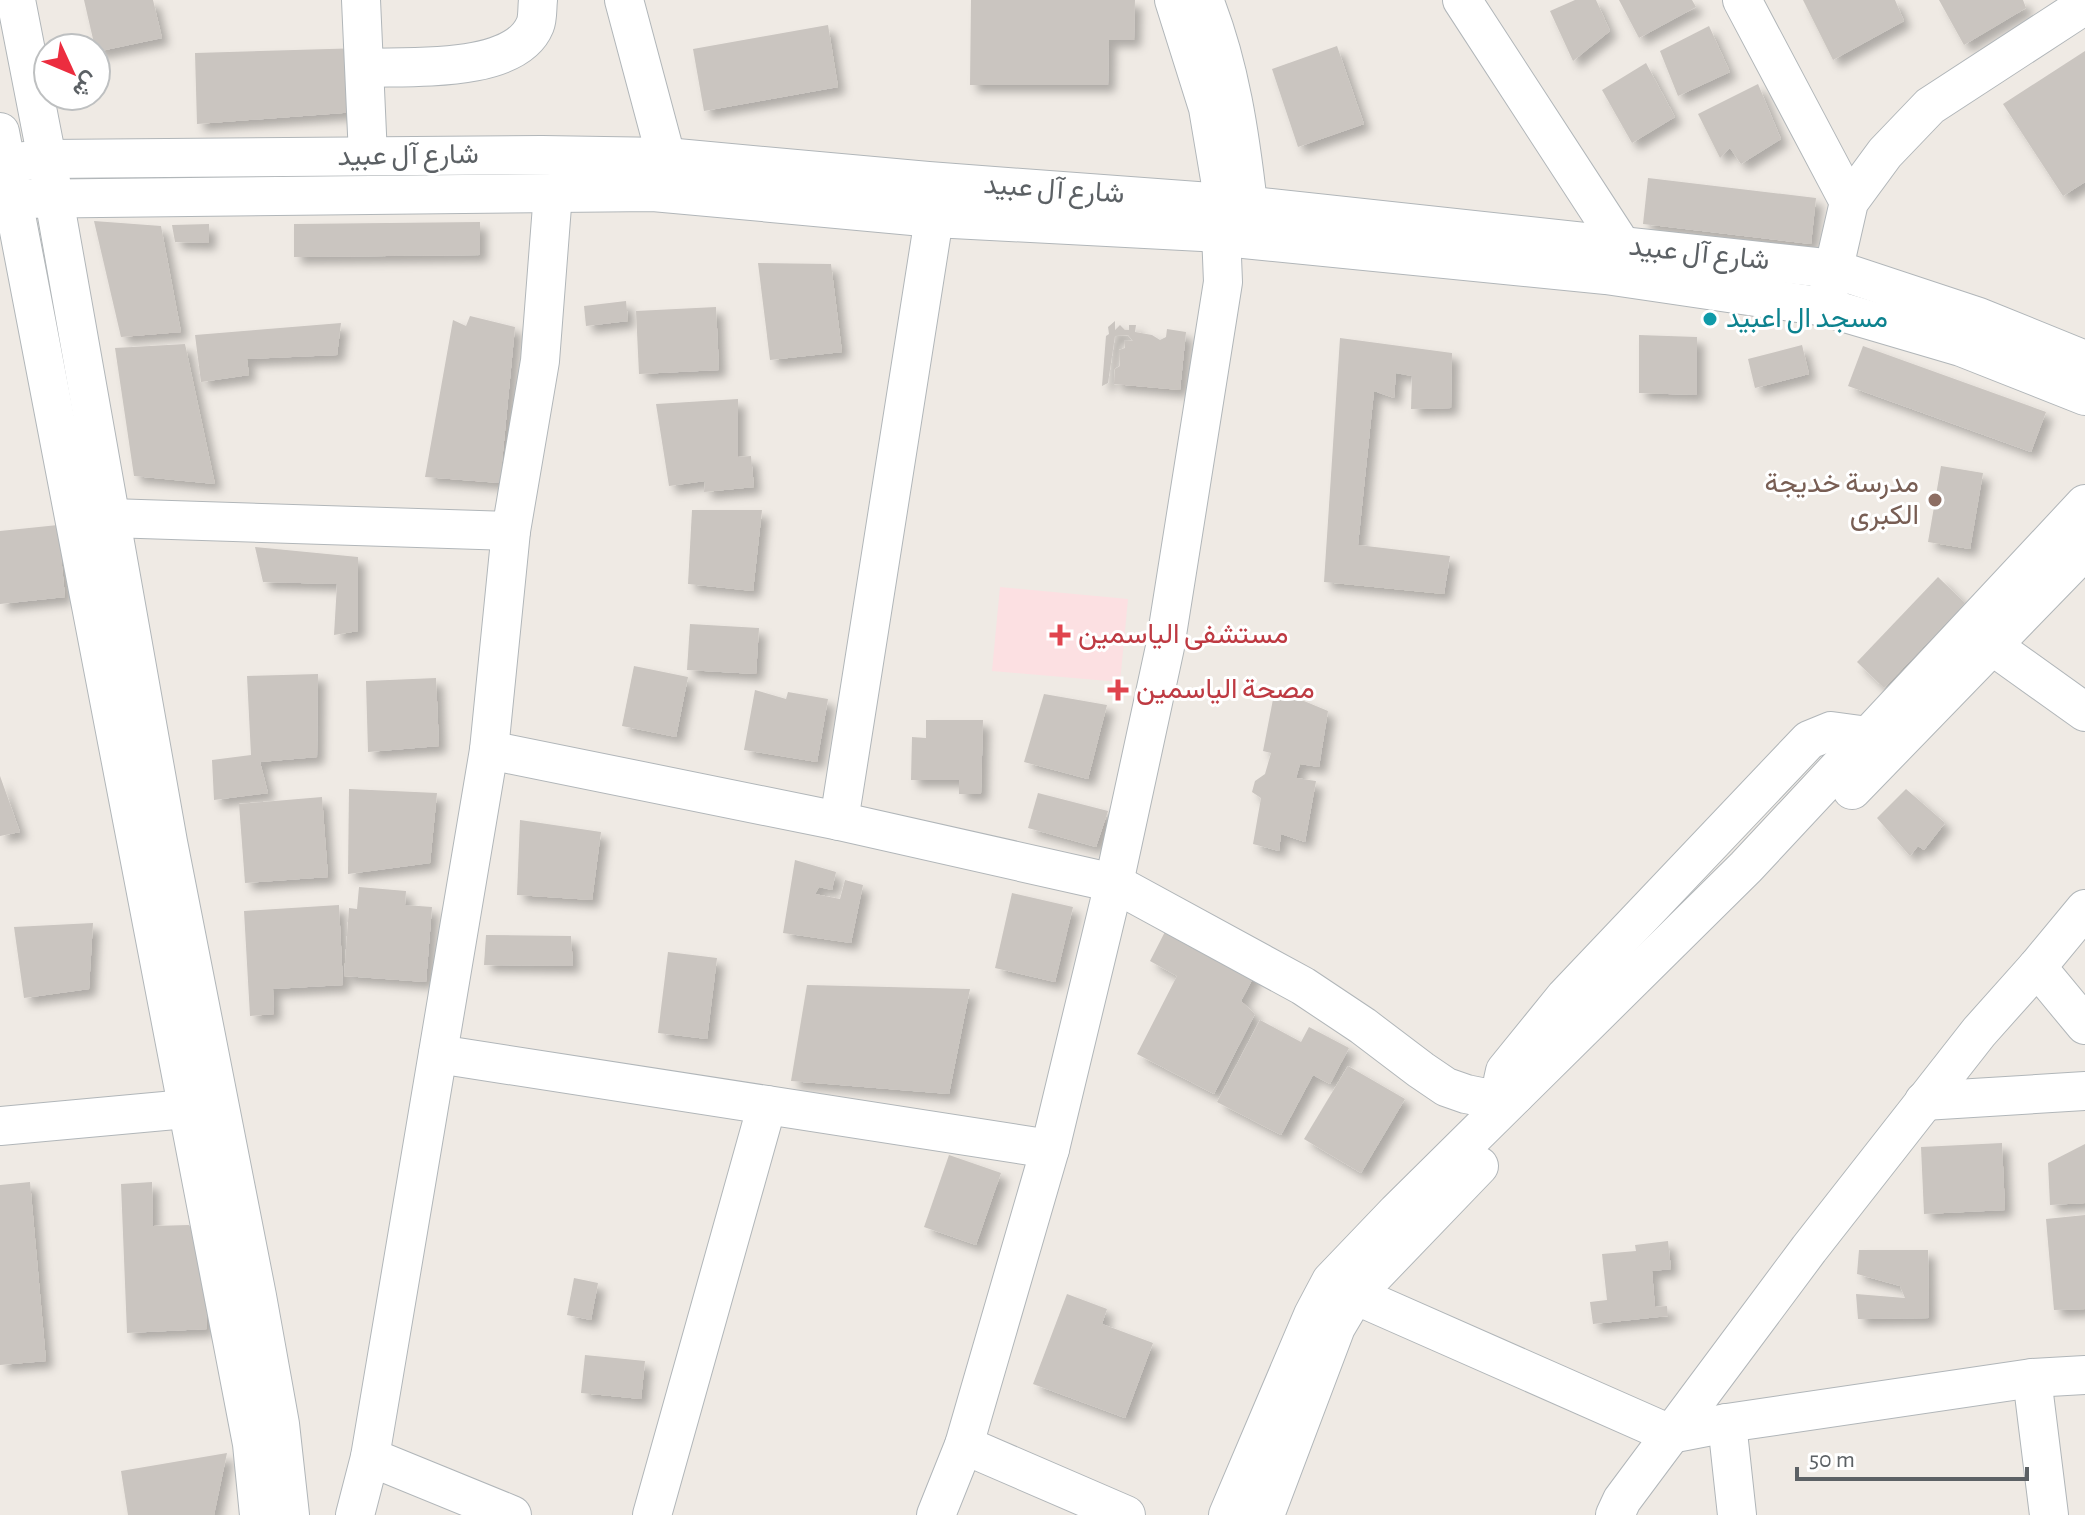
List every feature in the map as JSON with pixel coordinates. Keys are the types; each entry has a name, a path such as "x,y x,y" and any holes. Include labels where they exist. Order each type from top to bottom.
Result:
{"street":[{"path":"16,0 173,873 257,1296 280,1424 290,1515"},
{"path":"361,0 368,156"},
{"path":"365,68 477,62 517,47 535,25 538,0"},
{"path":"624,0 666,157"},
{"path":"1174,0 1208,108 1235,221"},
{"path":"936,1515 964,1445 1050,1149 1114,883 1165,647 1235,221 1239,126 1217,33 1204,0"},
{"path":"1462,0 1622,246"},
{"path":"1742,0 1849,202"},
{"path":"1825,307 1849,202 1885,153 1930,106 2060,9"},
{"path":"2,147 252,1444 259,1515"},
{"name":"شارع آل عبيد","path":"2,147 47,159 666,157 928,181 1235,221 1825,307 1961,347 2085,396"},
{"name":"شارع آل عبيد","path":"12,199 653,192 934,218 1235,221 1622,246 1834,269 1979,317 2085,360"},
{"path":"355,1515 370,1457 489,750 511,531 540,361 553,193"},
{"path":"839,821 934,218"},
{"path":"1265,1515 1336,1327 1343,1288 1397,1212 1746,867 2085,504"},
{"path":"110,518 511,531"},
{"path":"1228,1515 1313,1315 1994,647 2085,550"},
{"path":"1994,647 2085,712"},
{"path":"489,750 839,821 1114,883 1303,986 1446,1087 1486,1098 1515,1095"},
{"path":"1615,1515 1622,1500 1670,1434 1924,1101 2085,909"},
{"path":"2037,967 2085,1025"},
{"path":"438,1054 1050,1149"},
{"path":"1446,1087 1456,1121 1458,1152"},
{"path":"1924,1101 2085,1091"},
{"path":"652,1515 767,1105"},
{"path":"0,1126 186,1109"},
{"path":"1343,1288 1670,1434 2032,1378 2085,1375"},
{"path":"2032,1378 2049,1515"},
{"path":"1727,1423 1737,1515"},
{"path":"964,1445 1126,1515"},
{"path":"370,1457 512,1515"}],"shaded area":[{"name":"مستشفى الياسمين","path":"1000,587 1128,599 1120,682 992,671"}],"building":[{"path":"84,0 153,0 162,38 112,49 112,32 91,32"},
{"path":"971,0 1135,0 1134,40 1109,40 1108,85 970,85"},
{"path":"1575,0 1596,0 1610,31 1573,61 1550,11"},
{"path":"1619,0 1692,0 1696,7 1639,38"},
{"path":"1803,0 1895,0 1904,21 1833,60"},
{"path":"1939,0 2023,0 2026,8 1964,45"},
{"path":"828,25 838,87 704,111 693,49"},
{"path":"1709,26 1730,72 1678,96 1660,51"},
{"path":"1337,46 1364,124 1298,147 1272,69"},
{"path":"363,48 356,112 197,124 195,53"},
{"path":"2085,51 2085,182 2063,196 2003,104"},
{"path":"1646,63 1675,117 1632,143 1602,90"},
{"path":"1758,84 1781,139 1741,164 1730,148 1720,158 1698,114"},
{"path":"1648,178 1816,198 1811,244 1643,224"},
{"path":"94,221 161,226 181,332 121,337"},
{"path":"480,222 480,255 294,257 294,224"},
{"path":"209,224 209,243 175,242 172,225"},
{"path":"758,263 831,264 842,352 770,360"},
{"path":"626,301 628,321 586,326 584,306"},
{"path":"716,307 719,370 639,374 636,311"},
{"path":"470,316 515,327 500,483 425,477 453,320 466,326"},
{"path":"1115,321 1115,330 1120,325 1129,330 1129,325 1136,325 1135,332 1160,340 1166,337 1167,329 1186,332 1180,390 1114,384 1115,369 1120,366 1119,350 1125,348 1124,340 1133,341 1128,335 1115,336 1108,383 1102,386 1106,336 1109,334 1108,327"},
{"path":"341,323 337,355 247,359 249,375 201,382 195,335"},
{"path":"1639,335 1697,337 1697,395 1639,393"},
{"path":"1340,338 1452,353 1451,408 1411,409 1412,376 1396,373 1394,398 1374,391 1358,545 1450,556 1444,594 1324,582"},
{"path":"185,344 215,484 134,476 115,348"},
{"path":"1802,345 1809,374 1755,388 1748,359"},
{"path":"1863,346 2046,412 2031,452 1848,386"},
{"path":"738,399 738,457 751,456 754,487 704,492 705,481 669,486 656,404"},
{"path":"1941,466 1983,473 1970,549 1928,542"},
{"path":"692,510 762,510 753,591 688,584"},
{"path":"58,525 65,597 0,604 0,531"},
{"path":"255,547 358,557 358,631 334,635 337,584 263,582"},
{"path":"1938,577 1965,603 1884,688 1857,662"},
{"path":"690,624 759,628 756,674 687,670"},
{"path":"634,666 688,677 676,737 622,726"},
{"path":"318,674 317,757 260,762 268,793 214,800 212,760 251,755 247,676"},
{"path":"436,678 439,746 368,752 366,681"},
{"path":"1275,689 1328,711 1319,767 1300,764 1296,778 1316,781 1305,842 1281,834 1279,851 1253,844 1261,798 1252,792 1255,781 1265,774 1271,753 1263,751"},
{"path":"755,690 786,699 788,692 828,699 817,762 744,750"},
{"path":"1044,694 1107,705 1088,779 1024,762"},
{"path":"926,720 983,720 981,794 959,794 959,780 911,780 912,737 926,738"},
{"path":"0,776 20,832 0,836"},
{"path":"349,789 437,793 430,863 348,874"},
{"path":"1906,789 1945,823 1924,850 1918,846 1910,856 1877,818"},
{"path":"1038,793 1108,811 1096,847 1028,828"},
{"path":"322,797 328,877 245,883 239,804"},
{"path":"520,820 601,832 592,900 517,895"},
{"path":"795,860 836,872 832,890 819,887 815,894 840,899 845,880 863,885 851,943 783,933"},
{"path":"359,887 406,891 405,905 432,907 426,982 344,976 349,908 357,909"},
{"path":"1012,893 1073,907 1055,982 995,968"},
{"path":"339,905 343,985 273,989 274,1014 250,1016 244,911"},
{"path":"1170,922 1259,967 1241,1001 1255,1014 1214,1094 1137,1054 1177,976 1150,961"},
{"path":"93,923 89,989 24,998 14,927"},
{"path":"486,935 571,936 573,966 484,965"},
{"path":"668,952 717,958 707,1039 658,1033"},
{"path":"807,985 970,989 949,1094 791,1081"},
{"path":"1260,1020 1301,1042 1309,1027 1349,1048 1330,1084 1313,1075 1281,1135 1217,1102"},
{"path":"1348,1066 1405,1099 1361,1173 1304,1139"},
{"path":"2002,1143 2005,1210 1924,1214 1921,1147"},
{"path":"2085,1144 2085,1203 2050,1205 2048,1163"},
{"path":"949,1155 1001,1173 976,1245 924,1227"},
{"path":"30,1182 46,1361 0,1365 0,1185"},
{"path":"152,1182 153,1226 189,1225 204,1251 207,1329 127,1333 121,1184"},
{"path":"2085,1215 2085,1309 2054,1310 2046,1219"},
{"path":"1668,1241 1671,1269 1652,1271 1655,1307 1667,1306 1668,1316 1593,1324 1590,1302 1607,1300 1602,1254 1636,1251 1635,1245"},
{"path":"1859,1250 1928,1250 1929,1318 1858,1319 1856,1294 1905,1298 1900,1286 1857,1274"},
{"path":"574,1278 598,1283 591,1320 567,1315"},
{"path":"1067,1294 1107,1309 1102,1324 1153,1343 1125,1418 1033,1384"},
{"path":"585,1355 645,1361 641,1399 581,1393"},
{"path":"227,1453 214,1515 128,1515 121,1471"}],"place":[{"name":"مسجد ال اعبيد","path":"1710,319"},
{"name":"مدرسة خديجة الكبرى","path":"1935,500"},
{"name":"مستشفى الياسمين","path":"1060,635"},
{"name":"مصحة الياسمين","path":"1118,690"}]}
